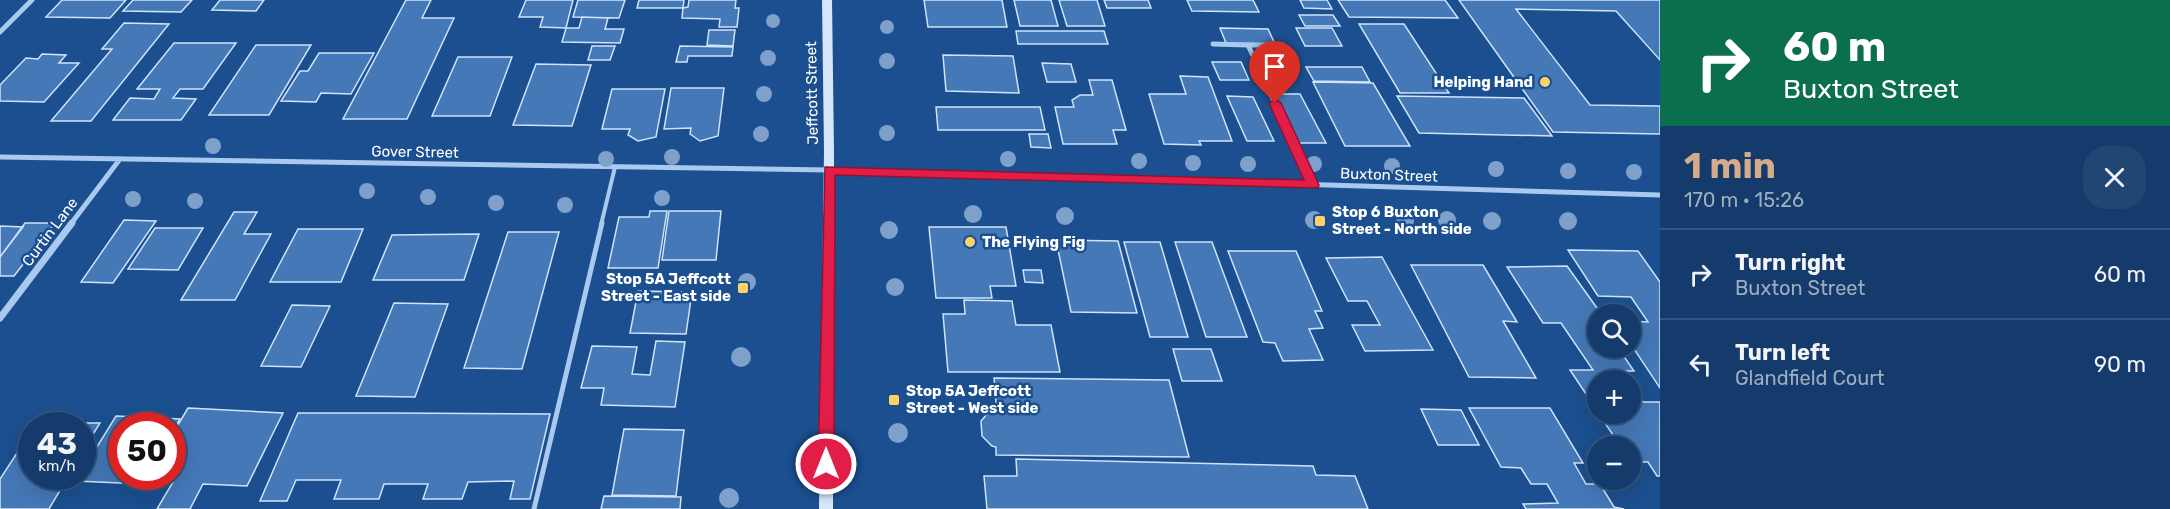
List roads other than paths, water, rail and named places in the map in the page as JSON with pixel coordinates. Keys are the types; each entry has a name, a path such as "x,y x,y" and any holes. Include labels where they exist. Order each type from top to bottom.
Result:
{"main road":[{"name":"Jeffcott Street","path":"826,509 829,170 827,0"}],"street":[{"path":"0,32 32,0"},
{"path":"1214,44 1283,45"},
{"path":"1248,45 1313,185"},
{"name":"Gover Street","path":"0,157 829,170"},
{"name":"Curtin Lane","path":"0,318 120,159"},
{"name":"Buxton Street","path":"829,170 1660,195"}],"lane":[{"path":"534,509 615,167"}],"place":[{"name":"Helping Hand","path":"1545,82"},
{"name":"Stop 6 Buxton Street - North side","path":"1320,221"},
{"name":"The Flying Fig","path":"970,242"},
{"name":"Stop 5A Jeffcott Street - East side","path":"743,288"},
{"name":"Stop 5A Jeffcott Street - West side","path":"894,400"}]}
